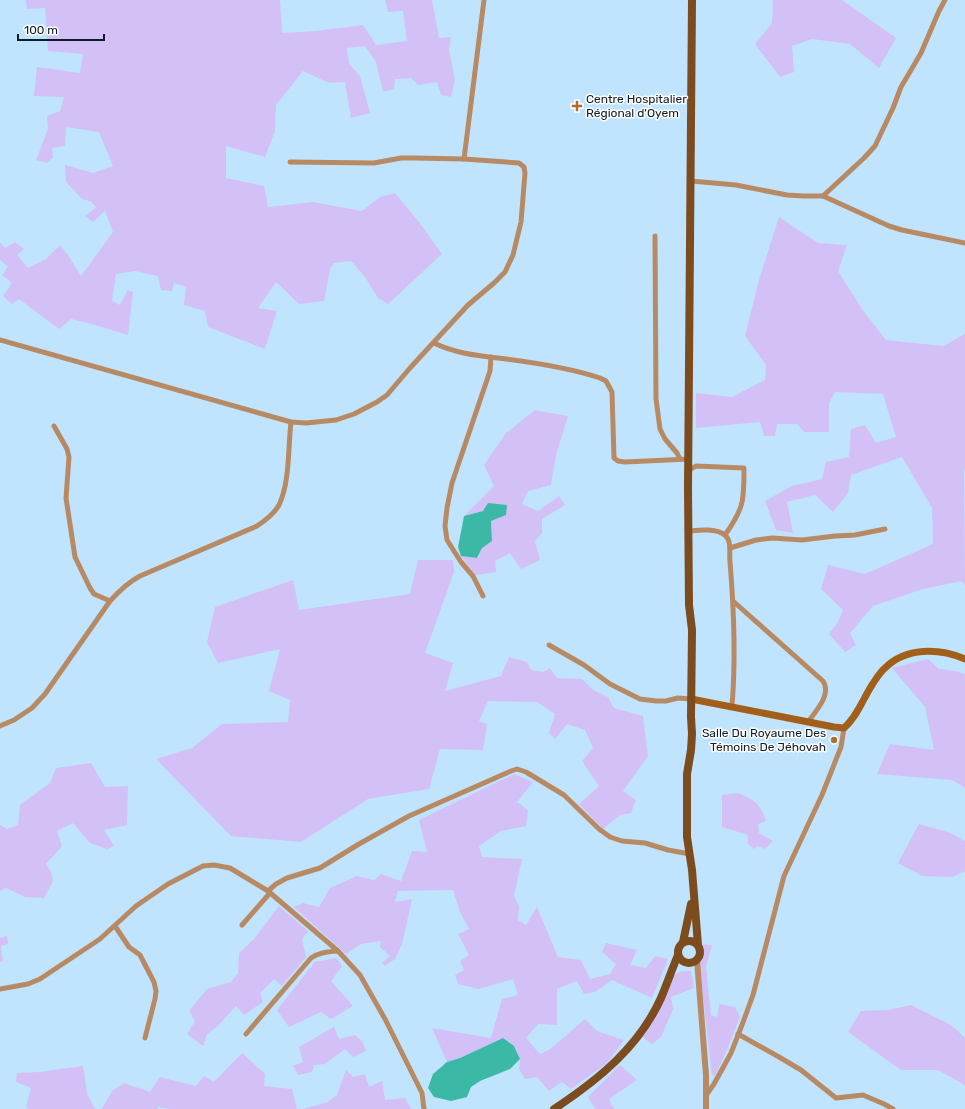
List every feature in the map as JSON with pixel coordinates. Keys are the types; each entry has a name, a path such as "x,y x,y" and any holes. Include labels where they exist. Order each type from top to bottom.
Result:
{"main road":[{"path":"692,0 691,181 684,459 688,471 688,605 692,630 692,734 687,780 687,837 690,854 699,955 697,960 688,964 680,960 677,950 683,942 693,893"},
{"path":"692,699 834,728 844,728 852,720 884,668 903,656 930,651 953,654 965,660"},
{"path":"683,942 688,940 698,944"},
{"path":"554,1109 589,1085 621,1057 632,1044 652,1015 678,955"}],"street":[{"path":"464,159 484,0"},
{"path":"823,196 875,146 901,87 921,53 945,0"},
{"path":"0,340 291,422 306,423 336,420 370,407 386,395 468,305 505,272 513,256 520,222 525,181 524,167 519,163 464,159 401,158 374,162 290,162"},
{"path":"691,181 736,185 787,195 823,196 889,226 965,243"},
{"path":"655,236 656,399 660,429 665,439 684,459"},
{"path":"434,343 452,349 538,364 600,378 606,381 612,392 614,458 618,461 625,462 684,459"},
{"path":"483,596 473,576 450,545 446,535 445,526 452,484 490,370 491,357"},
{"path":"0,726 14,720 32,708 45,694 119,590 140,576 257,526 270,516 279,505 284,489 291,422"},
{"path":"54,426 67,449 69,457 66,498 75,557 94,594 110,601"},
{"path":"688,471 696,466 744,468 742,506 736,519 725,535"},
{"path":"730,548 756,540 772,538 802,540 855,535 885,529"},
{"path":"689,531 708,530 725,535 730,548 734,602 734,678 732,706"},
{"path":"734,602 827,685 824,698 808,722"},
{"path":"549,645 584,665 610,684 640,698 656,701 666,701 678,698 692,699"},
{"path":"707,1094 725,1064 753,995 784,876 822,795 841,747 844,728"},
{"path":"242,925 276,884 287,878 320,868 359,844 410,816 517,769 526,772 564,795 610,838 622,841 645,843 668,850 690,854"},
{"path":"0,989 28,984 40,979 100,939 136,906 162,888 203,866 214,865 230,868 269,892 338,951 360,975 385,1019 422,1093 424,1109"},
{"path":"115,926 129,947 140,955 154,982 156,991 155,999 146,1038"},
{"path":"246,1034 311,958 323,952 338,951"},
{"path":"697,960 704,1031 707,1094 706,1109"},
{"path":"738,1034 779,1056 801,1070 836,1098 863,1095 893,1109"}],"shaded area":[{"path":"26,0 280,0 282,33 316,31 363,25 376,45 407,41 403,11 388,12 385,0 432,0 439,38 451,37 449,50 455,79 451,97 441,95 437,82 418,85 411,78 395,79 394,89 383,92 376,62 365,46 347,48 349,64 360,76 370,113 351,118 345,82 329,83 303,71 276,105 275,131 265,157 226,146 226,178 264,186 268,207 313,202 362,211 380,197 395,193 419,222 442,254 388,304 378,298 365,277 351,261 334,263 330,269 324,301 299,304 276,282 258,308 277,311 265,349 208,327 205,311 184,305 186,287 174,283 172,291 161,290 158,276 135,271 116,274 112,301 120,305 128,290 133,292 128,335 71,319 59,329 19,299 12,304 3,296 12,283 2,275 8,267 0,260 0,243 5,248 15,242 24,249 17,255 28,268 46,259 60,245 81,276 113,232 105,211 93,222 85,216 96,207 90,201 82,199 66,182 65,165 93,173 113,166 99,132 66,127 65,146 52,148 53,158 47,163 36,160 48,129 47,116 60,111 64,97 34,96 37,67 80,73 83,54 48,51 45,8 27,9"},
{"path":"773,0 842,0 896,38 879,68 850,44 812,39 792,46 794,72 780,77 755,44 772,23"},
{"path":"779,217 818,243 847,245 838,271 862,309 886,340 943,346 965,334 965,585 962,581 923,589 873,606 850,633 856,645 845,652 829,634 838,622 843,610 821,589 828,565 865,574 933,544 932,508 902,457 851,475 848,493 833,512 815,495 787,502 793,533 776,530 765,501 792,486 822,479 826,462 849,457 851,429 865,425 876,443 896,437 883,394 835,392 829,403 829,432 804,432 797,424 777,424 775,436 764,436 760,422 696,428 696,393 732,397 765,380 766,365 745,336 759,280"},
{"path":"535,410 568,416 556,455 551,485 528,491 522,504 538,511 559,496 565,505 542,519 542,533 535,541 540,560 521,569 510,553 495,561 496,572 476,575 461,556 478,558 482,548 492,541 491,521 483,511 464,516 494,486 484,465 506,433"},
{"path":"488,503 507,505 506,515 491,521 492,541 482,548 477,558 461,556 458,547 464,516 483,511"},
{"path":"418,560 453,560 454,572 425,653 453,663 445,691 501,676 509,657 527,662 531,670 543,672 550,668 557,678 582,679 593,690 608,697 614,708 643,716 648,756 623,791 636,800 631,813 620,815 603,829 579,804 599,786 582,761 593,748 585,730 567,724 555,739 549,733 555,714 537,702 488,701 479,721 487,724 483,750 440,749 429,789 368,799 301,842 231,836 156,759 192,748 222,724 288,722 290,700 269,691 280,649 218,663 207,642 215,607 293,580 299,610 410,594"},
{"path":"928,659 939,669 965,674 965,788 952,780 877,774 890,744 934,750 925,707 892,668"},
{"path":"91,763 105,787 128,786 127,825 104,830 114,846 107,849 90,843 73,823 57,831 62,846 46,864 51,872 53,881 44,898 25,897 6,888 0,891 0,825 7,829 18,825 20,805 50,783 56,768"},
{"path":"514,774 533,782 517,802 528,810 526,826 501,831 479,846 482,857 522,859 514,896 519,906 518,920 526,925 537,907 558,957 581,960 590,979 610,974 616,964 602,952 606,943 637,950 630,965 646,968 655,956 668,959 652,998 612,980 595,992 584,994 577,981 557,989 557,1025 538,1024 526,1038 540,1054 549,1050 585,1019 597,1031 624,1040 607,1063 571,1089 562,1082 549,1091 537,1077 525,1079 519,1069 520,1059 515,1047 503,1038 460,1058 447,1062 432,1028 491,1038 502,999 518,995 513,979 479,989 458,984 455,975 464,970 460,961 469,955 458,934 469,929 460,912 453,890 398,891 395,902 412,899 402,944 395,959 385,966 382,963 390,956 380,947 381,941 361,944 346,954 294,907 303,903 319,907 330,888 357,876 374,880 381,874 401,881 412,851 427,852 419,820"},
{"path":"738,793 756,803 762,810 766,821 758,824 759,833 773,841 765,849 758,846 754,849 748,844 748,835 722,827 722,795"},
{"path":"919,824 951,833 965,841 965,871 952,877 922,876 898,863"},
{"path":"279,906 308,931 302,939 306,957 282,986 274,979 260,993 263,1002 244,1015 236,1006 217,1027 207,1034 203,1046 187,1034 195,1021 189,1011 207,989 231,982 238,973 239,953 254,939"},
{"path":"7,936 8,944 1,946 3,961 0,962 0,938"},
{"path":"697,944 712,945 706,967 711,1015 717,1017 719,1004 735,1007 740,1017 715,1076 712,1075"},
{"path":"336,958 342,966 331,981 353,1006 331,1019 321,1012 289,1027 277,1010 315,962"},
{"path":"682,971 691,971 694,988 671,997 673,1009 661,1037 652,1044 641,1036 672,976"},
{"path":"911,1005 951,1025 965,1038 965,1085 938,1070 901,1070 848,1032 861,1011 888,1010"},
{"path":"334,1027 339,1039 355,1035 362,1041 366,1051 353,1057 345,1049 325,1064 314,1065 312,1072 298,1075 293,1066 303,1062 299,1047"},
{"path":"503,1038 514,1046 520,1059 510,1069 480,1081 471,1087 467,1097 451,1101 434,1097 428,1088 433,1074 447,1062 460,1058"},
{"path":"242,1053 265,1074 264,1086 292,1089 297,1109 171,1109 158,1107 158,1109 102,1109 112,1091 124,1083 150,1092 160,1077 196,1086 204,1076 214,1082"},
{"path":"620,1065 637,1080 609,1099 614,1109 595,1109 588,1097"},
{"path":"83,1066 87,1094 95,1109 29,1109 26,1107 31,1088 16,1082 17,1073 39,1072"},
{"path":"346,1070 353,1077 365,1074 369,1087 382,1081 385,1100 405,1098 411,1109 303,1109 328,1102 337,1095"}],"place":[{"name":"Centre Hospitalier Régional d'Oyem","path":"577,106"},
{"name":"Salle Du Royaume Des Témoins De Jéhovah","path":"834,740"}]}
